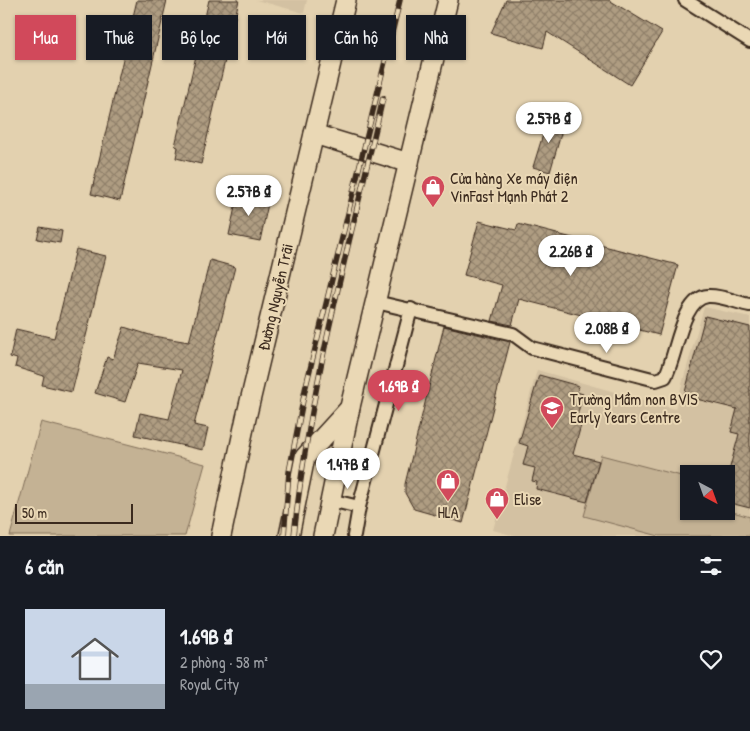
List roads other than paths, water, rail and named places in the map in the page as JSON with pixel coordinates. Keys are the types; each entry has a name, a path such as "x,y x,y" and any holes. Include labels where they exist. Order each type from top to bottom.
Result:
{"main road":[{"name":"Đường Nguyễn Trãi","path":"221,536 246,418 346,0"},
{"path":"323,536 350,407 448,0"},
{"path":"314,134 409,163"},
{"path":"289,536 305,457 350,407"}],"street":[{"path":"685,0 750,41"},
{"path":"376,302 513,334 532,348 656,380 665,377 672,365 688,309 697,299 709,296 750,305"},
{"path":"354,536 359,507 411,309"},
{"path":"330,500 359,507"}],"railway":[{"path":"284,536 289,472 305,390 400,0"},
{"path":"294,536 301,481 320,371 383,98"}],"place":[{"name":"Cửa hàng Xe máy điện VinFast Mạnh Phát 2","path":"433,208"},
{"name":"Trường Mầm non BVIS Early Years Centre","path":"552,429"},
{"name":"HLA","path":"448,502"},
{"name":"Elise","path":"497,520"}]}
